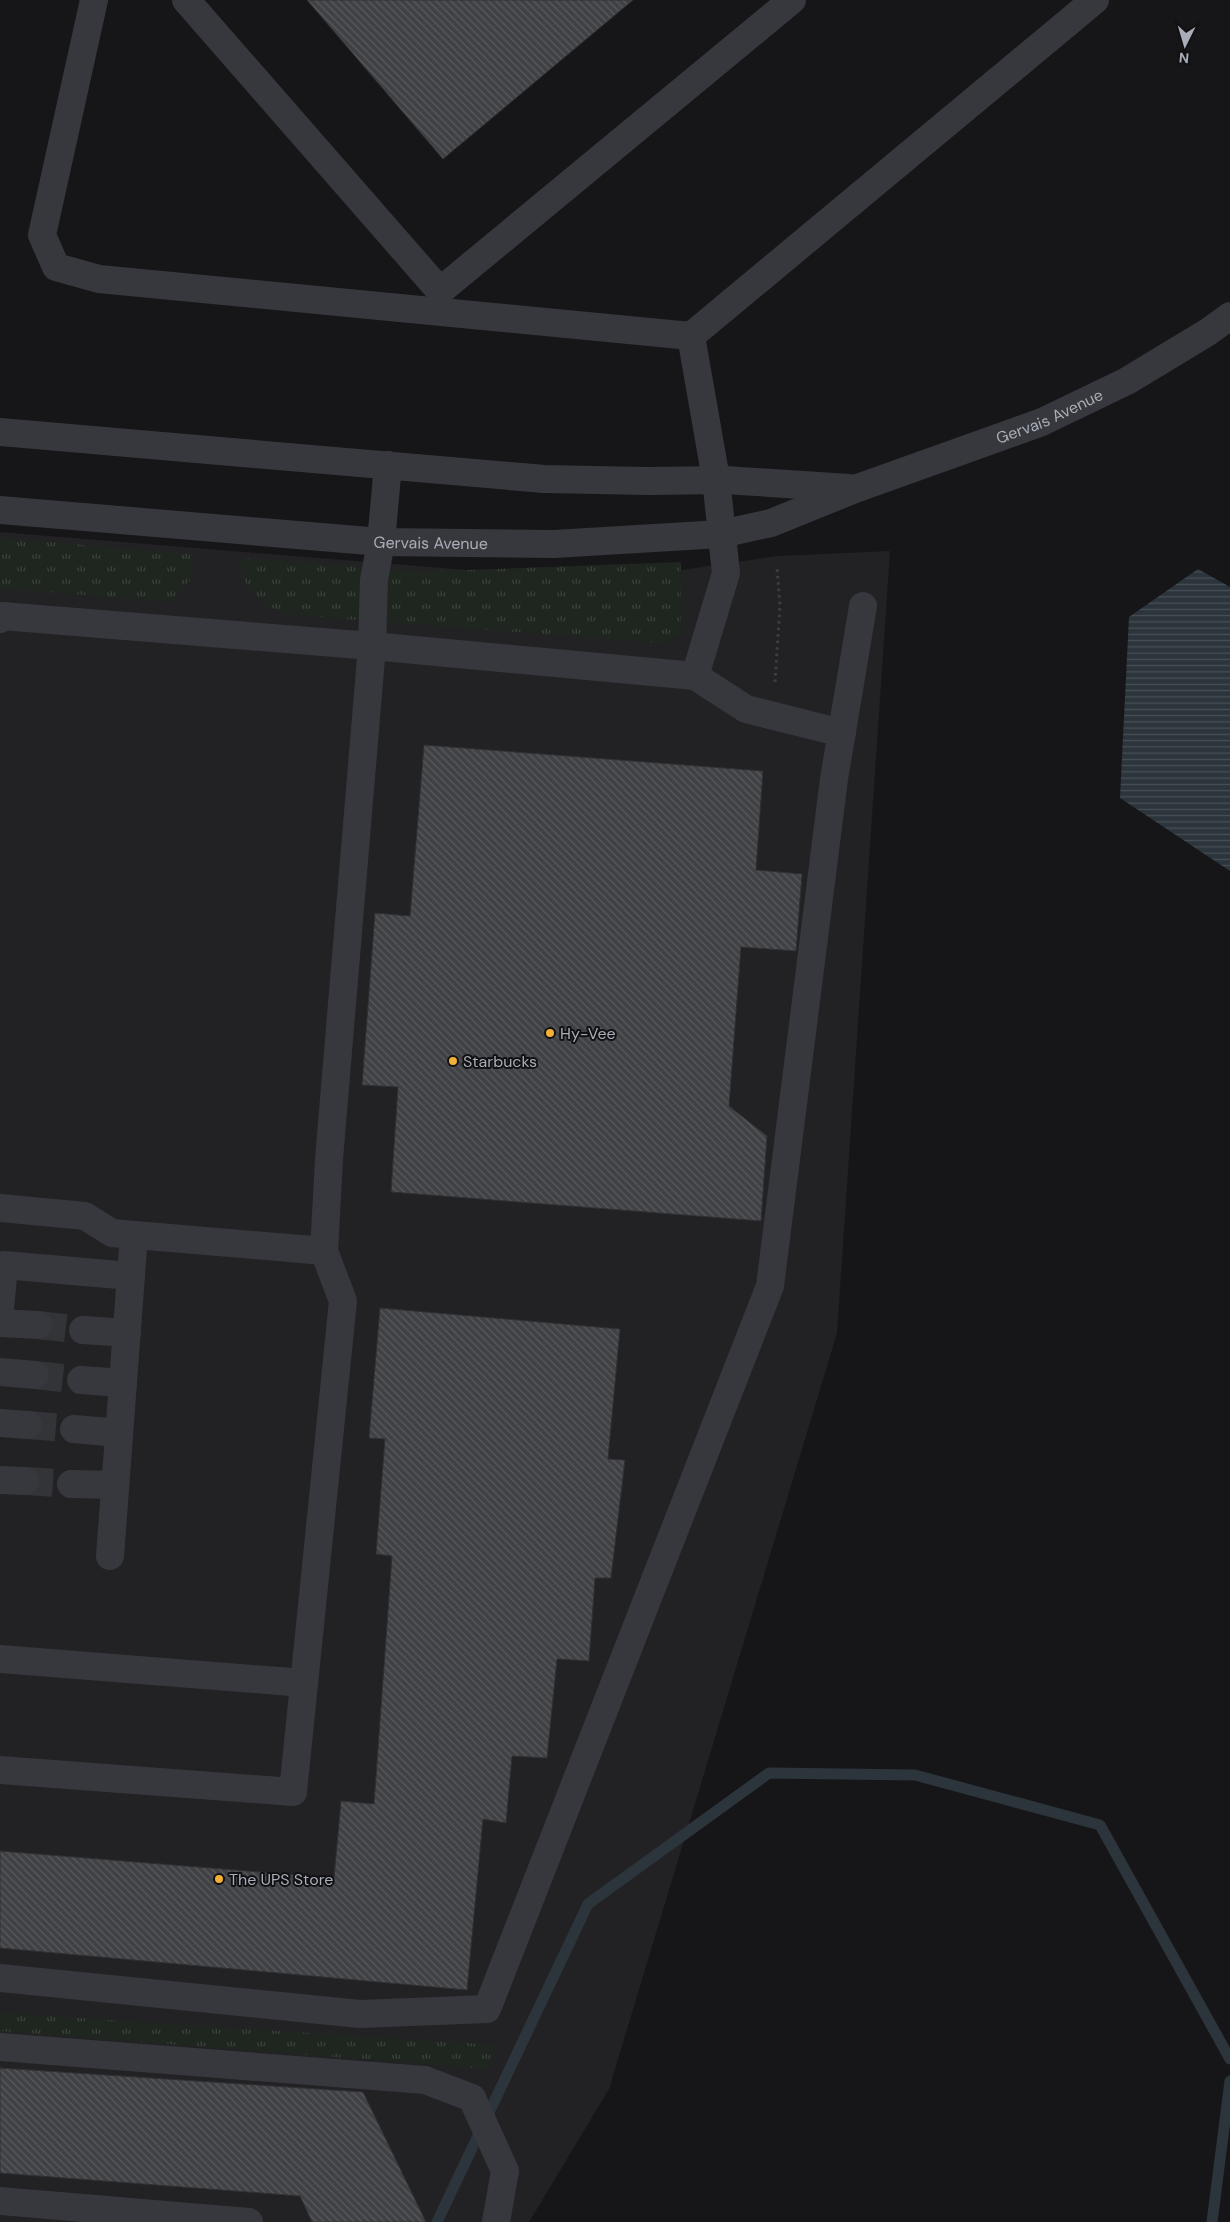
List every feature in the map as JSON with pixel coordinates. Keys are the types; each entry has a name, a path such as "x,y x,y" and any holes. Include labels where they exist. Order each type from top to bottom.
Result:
{"street":[{"path":"94,0 42,235 56,267 99,279 691,336 1095,0"},
{"path":"186,0 440,291 792,0"},
{"name":"Gervais Avenue","path":"0,510 381,542 554,544 720,534 771,523 855,488 1042,422 1127,381 1208,332 1230,316"},
{"path":"691,336 716,479 720,534 726,573 694,676"},
{"name":"Gervais Avenue","path":"0,432 544,479 648,481 716,479 855,488"},
{"path":"0,1770 293,1792 343,1301 324,1251 329,1159 372,646 374,580 381,542 388,465"},
{"path":"0,1978 360,2014 487,2009 770,1286 834,779 863,606"},
{"path":"0,619 2,616 372,646 694,676 746,709 842,732"},
{"path":"0,1208 85,1216 112,1233 324,1251"},
{"path":"110,1556 134,1235"},
{"path":"0,1309 4,1265 131,1276"},
{"path":"0,1323 38,1325"},
{"path":"83,1330 127,1333"},
{"path":"0,1372 35,1375"},
{"path":"81,1380 123,1383"},
{"path":"0,1423 28,1425"},
{"path":"74,1429 119,1433"},
{"path":"71,1484 115,1485"},
{"path":"0,1659 304,1683"},
{"path":"0,2047 425,2080 472,2098 506,2171 496,2222"},
{"path":"0,2200 249,2222"}],"path":[{"path":"772,716 780,606 777,568"}],"shaded area":[{"path":"0,532 527,575 682,570 777,556 890,551 837,1333 609,2089 529,2222 0,2222"},
{"path":"1198,569 1230,587 1230,871 1120,798 1129,617"}],"green space":[{"path":"0,538 190,554 193,577 171,602 0,588"},
{"path":"248,558 416,572 681,562 681,633 663,643 281,614 248,589 239,562"},
{"path":"0,2013 495,2045 490,2069 0,2031"}],"building":[{"path":"307,0 633,0 443,159"},
{"name":"Hy-Vee","path":"424,745 763,771 756,870 802,874 796,951 741,947 729,1106 767,1136 761,1221 391,1192 398,1087 362,1085 375,913 410,916"},
{"path":"380,1308 620,1329 608,1459 625,1460 611,1578 595,1578 589,1661 557,1659 547,1758 512,1756 506,1823 483,1819 467,1990 0,1948 0,1851 334,1878 341,1801 374,1804 392,1556 376,1554 385,1439 369,1438"},
{"path":"0,2068 363,2092 426,2222 312,2222 300,2196 0,2173"}],"waterway":[{"path":"437,2222 588,1904 769,1773 915,1775 1100,1825 1230,2059"},
{"path":"1212,2222 1230,2081"}],"tunnel":[{"path":"38,1325 83,1330"},
{"path":"35,1375 81,1380"},
{"path":"28,1425 74,1429"},
{"path":"25,1481 71,1484"}],"place":[{"name":"Hy-Vee","path":"550,1033"},
{"name":"Starbucks","path":"453,1061"},
{"name":"The UPS Store","path":"219,1879"}]}
